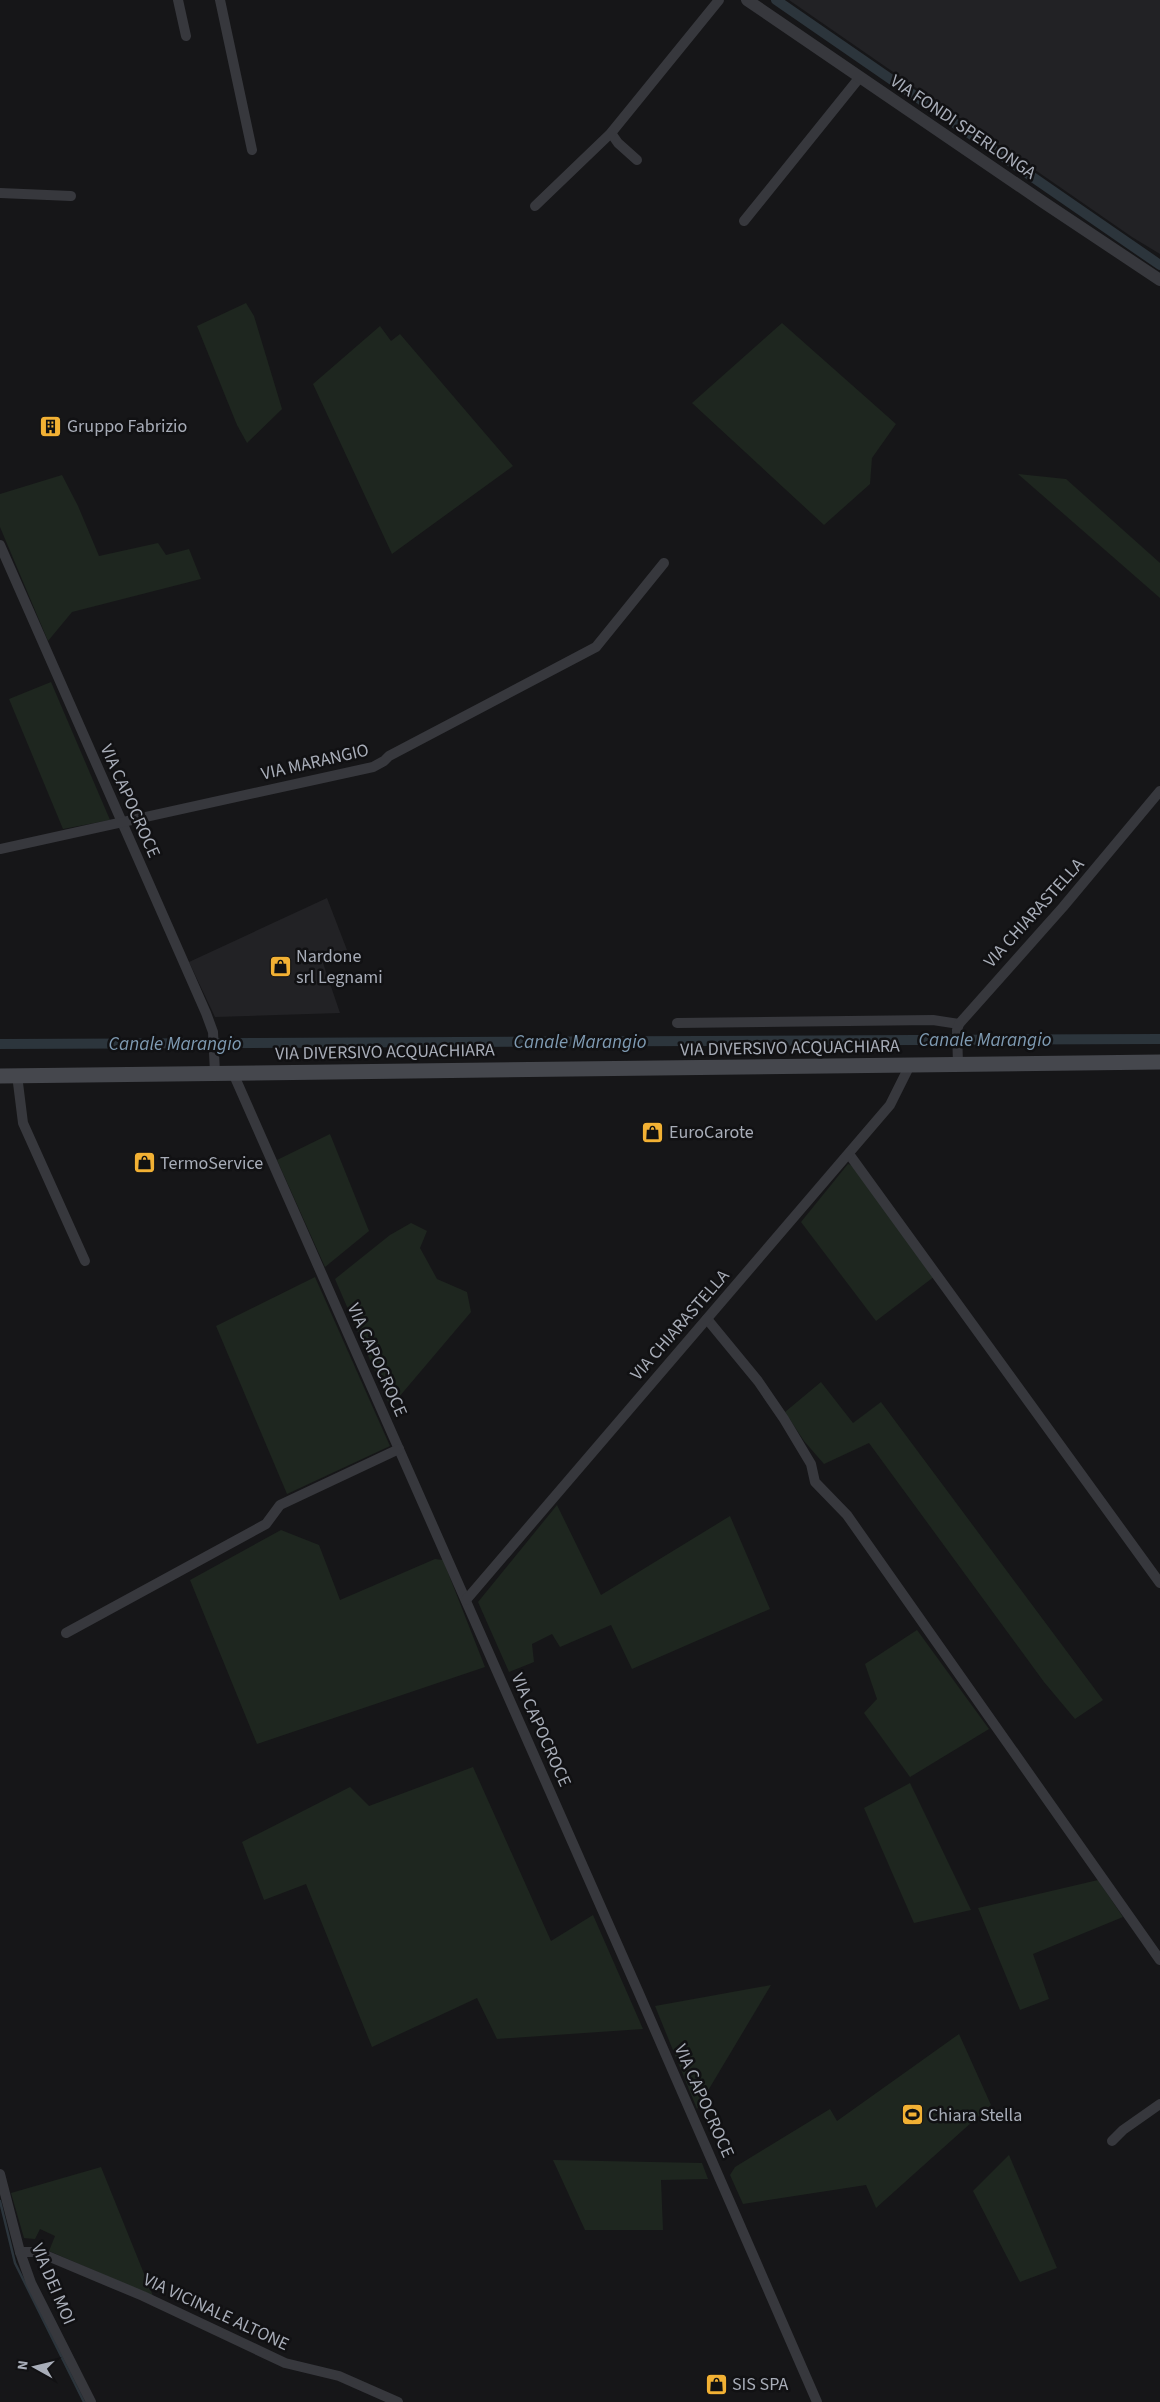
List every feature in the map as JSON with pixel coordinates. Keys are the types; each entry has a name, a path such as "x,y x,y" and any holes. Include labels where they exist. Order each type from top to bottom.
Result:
{"main road":[{"name":"VIA DIVERSIVO ACQUACHIARA","path":"0,1076 214,1068 232,1073 910,1065 958,1058 1160,1062"}],"street":[{"path":"178,0 186,36"},
{"path":"220,0 252,150"},
{"path":"535,206 611,133 718,0"},
{"name":"VIA FONDI SPERLONGA","path":"747,0 1160,280"},
{"path":"744,220 860,77"},
{"path":"611,133 618,143 637,160"},
{"path":"0,193 70,196"},
{"name":"VIA CAPOCROCE","path":"0,545 213,1032 214,1068"},
{"name":"VIA MARANGIO","path":"0,849 122,824 134,819 373,767 389,756 596,647 664,563"},
{"name":"VIA CHIARASTELLA","path":"958,1027 1064,907 1160,791"},
{"path":"677,1023 933,1020 958,1027 958,1058"},
{"name":"VIA CHIARASTELLA","path":"466,1600 890,1105 910,1065"},
{"name":"VIA CAPOCROCE","path":"232,1073 466,1600 817,2402"},
{"path":"17,1075 23,1123 84,1261"},
{"path":"849,1154 1160,1583"},
{"path":"707,1319 758,1381 784,1418 811,1464 815,1482 847,1515 1160,1960"},
{"path":"66,1633 266,1524 280,1505 399,1450"},
{"path":"1112,2141 1123,2130 1160,2104"},
{"name":"VIA DEI MOI","path":"0,2174 20,2252 31,2283 91,2402"},
{"name":"VIA VICINALE ALTONE","path":"20,2252 38,2252 143,2296 285,2363 339,2376 398,2402"}],"shaded area":[{"path":"789,0 1160,0 1160,254 1132,237"},
{"path":"246,303 254,316 282,409 247,443 237,425 197,326"},
{"path":"782,323 896,424 872,458 870,484 824,525 692,403"},
{"path":"380,326 391,341 400,334 513,466 392,554 313,384"},
{"path":"1018,474 1066,479 1160,563 1160,598"},
{"path":"62,475 78,506 99,556 158,543 166,555 189,549 201,579 72,612 48,641 0,527 0,494"},
{"path":"51,682 110,820 63,829 9,699"},
{"path":"327,898 347,950 322,960 340,1013 215,1017 189,962"},
{"path":"330,1134 369,1231 325,1267 277,1160"},
{"path":"848,1164 854,1166 935,1276 876,1321 801,1222"},
{"path":"411,1223 427,1231 420,1248 437,1279 467,1292 471,1312 393,1404 389,1404 335,1279 390,1235"},
{"path":"315,1277 390,1446 287,1494 216,1326"},
{"path":"821,1382 853,1423 881,1402 1103,1700 1075,1719 1044,1682 869,1443 824,1464 804,1441 785,1412"},
{"path":"557,1505 601,1595 730,1516 770,1609 632,1669 611,1625 560,1647 552,1634 532,1644 534,1662 509,1672 478,1602"},
{"path":"281,1530 319,1545 340,1600 435,1559 443,1560 485,1667 257,1744 190,1580"},
{"path":"917,1630 989,1729 910,1777 864,1713 877,1699 865,1664"},
{"path":"473,1767 551,1941 593,1915 643,2029 497,2039 477,1998 372,2047 306,1884 264,1900 242,1842 350,1787 369,1806"},
{"path":"910,1783 971,1910 914,1923 864,1808"},
{"path":"1098,1880 1123,1917 1033,1954 1049,1999 1020,2010 978,1908"},
{"path":"771,1985 697,2109 655,2006"},
{"name":"Chiara Stella","path":"959,2034 991,2105 876,2208 866,2185 743,2204 730,2175 735,2167 830,2109 837,2121"},
{"path":"1009,2155 1057,2268 1020,2282 973,2191"},
{"path":"553,2160 702,2163 708,2179 661,2180 663,2230 585,2230"},
{"path":"101,2167 153,2296 49,2251 55,2236 40,2229 35,2239 24,2238 11,2193"}],"waterway":[{"path":"776,0 1160,265"},
{"name":"Canale Marangio","path":"0,1044 1160,1039"},
{"path":"0,2201 15,2263 84,2402"}],"place":[{"name":"Gruppo Fabrizio","path":"51,426"},
{"name":"Nardone srl Legnami","path":"280,966"},
{"name":"EuroCarote","path":"653,1132"},
{"name":"TermoService","path":"144,1163"},
{"name":"Chiara Stella","path":"912,2115"},
{"name":"SIS SPA","path":"716,2384"}]}
